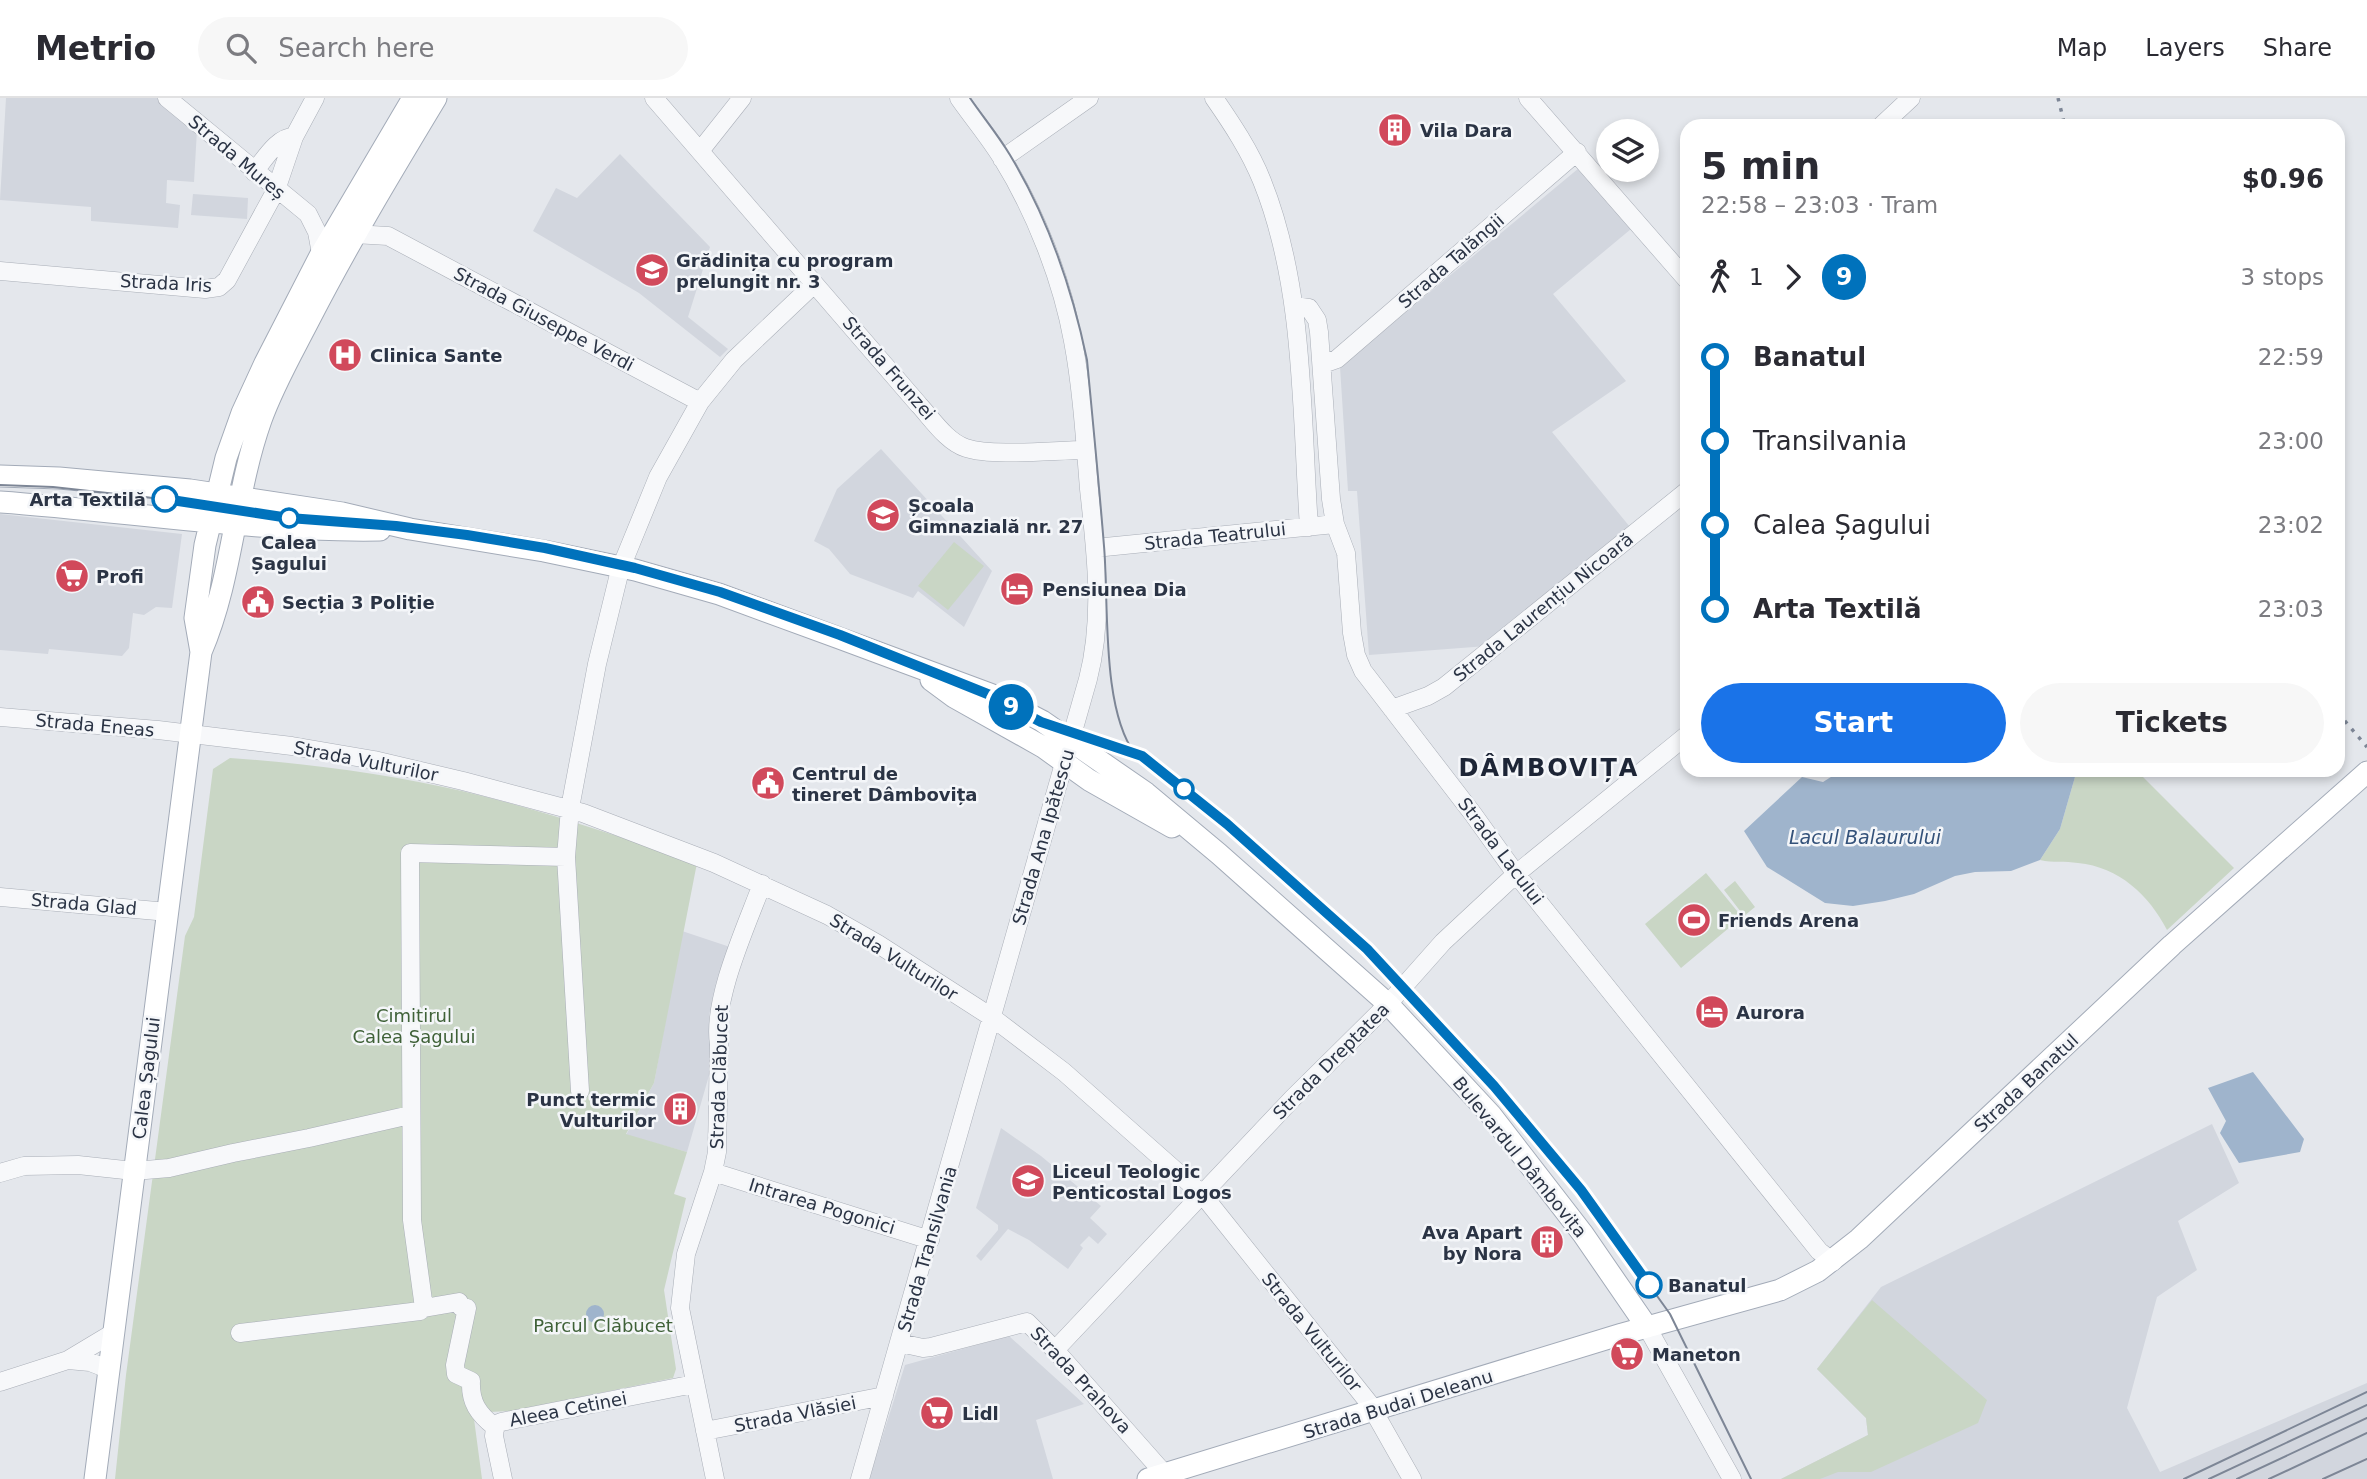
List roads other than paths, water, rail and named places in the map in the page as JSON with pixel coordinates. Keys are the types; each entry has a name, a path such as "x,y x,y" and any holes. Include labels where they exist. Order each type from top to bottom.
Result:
{"main road":[{"name":"Calea Șagului","path":"201,652 195,618 205,545 226,458 246,403 321,254 413,98"},
{"name":"Calea Șagului","path":"95,1479 201,652 215,621 261,420 284,369 354,234 436,98"},
{"name":"Bulevardul Dâmbovița","path":"0,476 59,478 242,498 342,513 411,529 621,567 719,594 990,694 1042,721 1146,793 1388,1004 1491,1115 1583,1234 1647,1327"},
{"name":"Bulevardul Dâmbovița","path":"0,502 236,525 340,531 411,529"},
{"name":"Bulevardul Dâmbovița","path":"913,667 954,697 1043,747 1089,780 1219,854"},
{"name":"Strada Banatul","path":"1647,1327 1780,1290 1833,1262 2237,886 2367,772"},
{"name":"Strada Budai Deleanu","path":"1161,1477 1647,1327"}],"street":[{"name":"Strada Mureș","path":"167,98 308,214"},
{"path":"276,190 295,137 315,98"},
{"name":"Strada Frunzei","path":"654,98 953,441 966,448 992,452 1086,450"},
{"path":"701,151 742,98"},
{"name":"Strada Ana Ipătescu","path":"959,98 1002,159 1034,219 1062,293 1074,344 1086,450 1095,548 1098,623 1096,642 1070,741 993,1018"},
{"path":"1002,159 1089,98"},
{"path":"1214,98 1242,141 1261,180 1280,239 1294,306 1309,527"},
{"path":"1528,98 1680,269"},
{"path":"1888,119 1911,98"},
{"path":"254,172 281,142 288,137 295,137"},
{"name":"Strada Talăngii","path":"1322,364 1337,359 1581,157"},
{"name":"Strada Iris","path":"0,271 205,289 219,287 227,280 276,190"},
{"name":"Strada Giuseppe Verdi","path":"370,208 388,236"},
{"path":"308,214 326,217 345,214"},
{"path":"308,214 317,232 321,254"},
{"name":"Strada Giuseppe Verdi","path":"354,234 388,236 700,401"},
{"path":"580,1091 566,857 570,808 597,664 621,567 658,477 700,401 734,360 814,284"},
{"name":"Strada Lacului","path":"1294,306 1309,308 1317,320 1335,524 1346,553 1356,655 1367,678 1516,874 1819,1251 1833,1262"},
{"name":"Strada Laurențiu Nicoară","path":"1392,709 1444,687 1680,497"},
{"name":"Strada Teatrului","path":"1095,548 1335,524"},
{"name":"Strada Eneas","path":"0,717 190,734"},
{"name":"Strada Vulturilor","path":"190,734 292,746 374,760 570,808 762,884 827,915 878,944 993,1018 1064,1072 1202,1194 1374,1411 1412,1479"},
{"name":"Strada Dreptatea","path":"1055,1350 1292,1099 1388,1004 1443,942 1516,874 1680,741"},
{"path":"424,1308 412,1220 410,853 566,857"},
{"name":"Strada Clăbucet","path":"715,1479 680,1308 683,1270 690,1237 713,1172 717,1152 717,1030 720,1002 762,884"},
{"name":"Strada Glad","path":"0,897 168,912"},
{"name":"Strada Transilvania","path":"860,1479 993,1018"},
{"path":"0,1173 24,1166 78,1165 134,1171 169,1168 410,1115"},
{"name":"Intrarea Pogonici","path":"713,1172 930,1240"},
{"path":"240,1333 420,1311 459,1302 461,1307 467,1308 455,1365 456,1374 471,1381 470,1397 481,1416 495,1427"},
{"name":"Strada Prahova","path":"900,1343 931,1347 1027,1322 1055,1350 1161,1477"},
{"name":"Bulevardul Dâmbovița","path":"1647,1327 1731,1479"},
{"path":"0,1381 68,1360 113,1333"},
{"path":"68,1360 81,1360 108,1369"},
{"name":"Aleea Cetinei","path":"503,1479 494,1436 495,1427 501,1422 694,1384"},
{"name":"Strada Vlăsiei","path":"705,1431 884,1396"}],"water":[{"name":"Lacul Balaurului","path":"1802,777 1823,782 1831,777 2075,777 2060,829 2040,860 2011,871 1975,872 1955,876 1914,894 1853,906 1825,903 1767,867 1744,831"},
{"path":"2253,1072 2304,1139 2300,1152 2239,1163 2220,1133 2226,1121 2208,1088"},
{"path":"591,1305 599,1305 604,1314 602,1321 591,1323 586,1318 586,1310"}],"tram line":[{"path":"970,98 1005,148 1036,203 1057,254 1081,333 1087,360 1100,500 1112,683 1124,734 1135,754"},
{"path":"0,485 53,487 189,502 315,521 421,528 545,548 622,565 720,592 840,635 990,695 1041,722 1142,756 1228,824 1367,949 1494,1086 1581,1190 1670,1314 1751,1479"},
{"name":"9","path":"165,499 315,521 421,528 545,548 635,568 720,592 840,635 990,695 1041,722 1135,752 1227,824 1367,949 1494,1086 1581,1190 1649,1285"},
{"path":"2184,1479 2367,1392"},
{"path":"2209,1479 2367,1405"},
{"path":"2237,1479 2367,1418"},
{"path":"2269,1479 2367,1433"},
{"path":"2323,1479 2367,1459"}],"railway":[{"path":"2058,98 2063,119"},
{"path":"2345,721 2367,747"}],"place":[{"name":"Vila Dara","path":"1395,130"},
{"name":"Grădinița cu program prelungit nr. 3","path":"652,270"},
{"name":"Clinica Sante","path":"345,355"},
{"name":"Arta Textilă","path":"165,499"},
{"name":"Școala Gimnazială nr. 27","path":"883,515"},
{"name":"Calea Șagului","path":"289,518"},
{"name":"Profi","path":"72,576"},
{"name":"Pensiunea Dia","path":"1017,589"},
{"name":"Secția 3 Poliție","path":"258,602"},
{"name":"Centrul de tineret Dâmbovița","path":"768,783"},
{"name":"Friends Arena","path":"1694,920"},
{"name":"Aurora","path":"1712,1012"},
{"name":"Punct termic Vulturilor","path":"680,1109"},
{"name":"Liceul Teologic Penticostal Logos","path":"1028,1181"},
{"name":"Ava Apart by Nora","path":"1547,1242"},
{"name":"Banatul","path":"1649,1285"},
{"name":"Maneton","path":"1627,1354"},
{"name":"Lidl","path":"937,1413"}],"district":[{"name":"DÂMBOVIȚA","path":"1549,768"}],"park label":[{"name":"Cimitirul Calea Șagului","path":"414,1025"},
{"name":"Parcul Clăbucet","path":"603,1325"}]}
